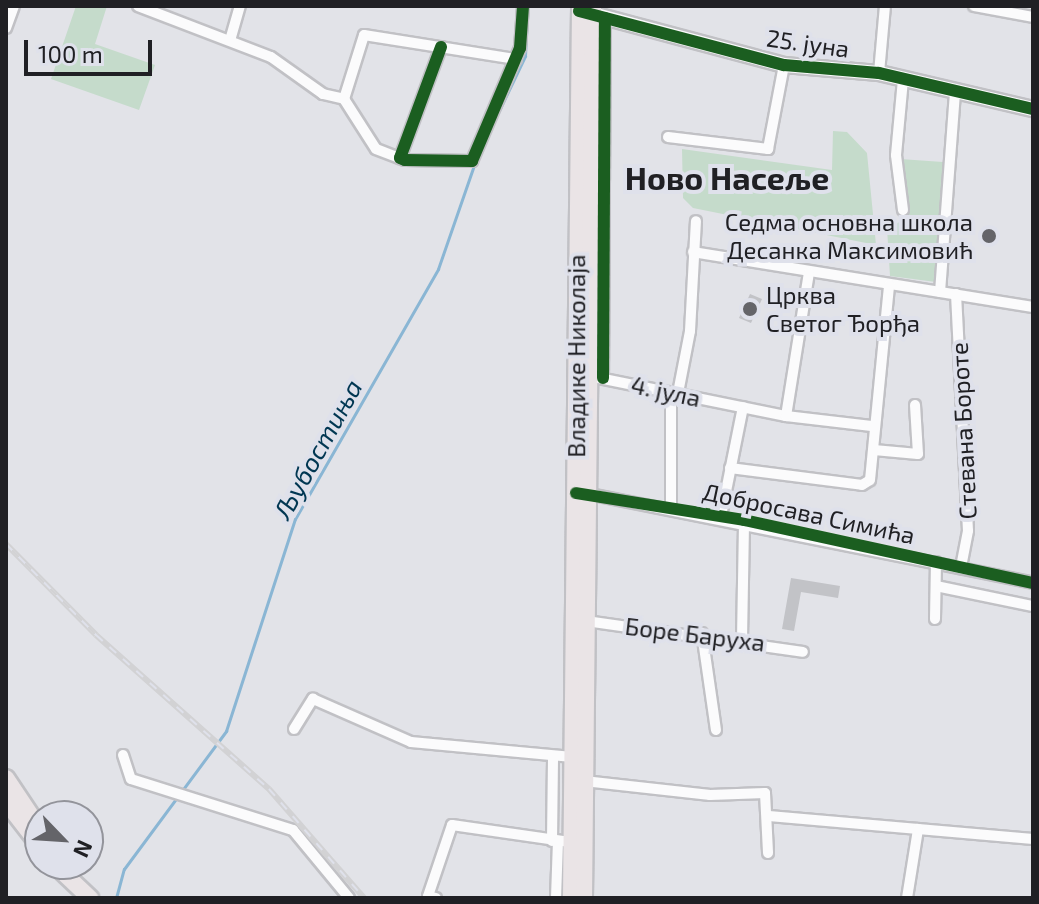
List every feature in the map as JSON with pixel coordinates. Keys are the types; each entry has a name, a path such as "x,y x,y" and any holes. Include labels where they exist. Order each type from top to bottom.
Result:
{"main road":[{"name":"Владике Николаја","path":"584,898 586,621 582,493 596,377 590,11"},
{"name":"Владике Николаја","path":"571,898 560,841 572,757 582,493 590,11"},
{"path":"6,778 24,805"},
{"path":"6,802 24,825"},
{"path":"73,880 90,898"}],"street":[{"path":"6,28 14,6"},
{"path":"138,6 231,37 323,94 344,99 376,149 400,158 472,161 516,59 523,6"},
{"path":"231,37 240,6"},
{"path":"879,73 885,6"},
{"path":"974,6 1033,17"},
{"name":"25. јуна","path":"590,11 784,65 879,73 955,94 1033,109"},
{"path":"344,99 364,35 516,59"},
{"path":"400,158 441,47"},
{"path":"668,137 768,149 784,65"},
{"path":"903,79 896,155 903,210"},
{"path":"940,292 955,94"},
{"path":"671,506 674,392 690,331 696,221"},
{"path":"693,252 1033,307"},
{"path":"786,416 809,273"},
{"path":"730,468 862,485 873,474 871,426 889,285"},
{"name":"Стевана Бороте","path":"956,294 968,531 961,568"},
{"name":"4. јула","path":"596,377 786,416 871,426"},
{"path":"874,450 918,454 915,405"},
{"path":"721,516 743,407"},
{"name":"Добросава Симића","path":"582,493 744,520 1033,583"},
{"path":"742,639 744,520"},
{"path":"935,619 936,562"},
{"path":"936,586 1033,606"},
{"name":"Боре Баруха","path":"586,621 702,633 803,652"},
{"path":"702,633 716,730"},
{"path":"294,729 313,699 402,740 553,760 572,757"},
{"path":"123,755 127,777 293,830 349,898"},
{"path":"553,760 560,841 556,898"},
{"path":"584,781 710,795 765,793 769,816 768,853"},
{"path":"769,816 1033,839"},
{"path":"432,897 452,825 560,841"},
{"path":"907,898 918,829"}],"green space":[{"path":"76,6 107,6 95,44 155,65 139,110 51,79"},
{"path":"833,131 847,132 867,153 876,245 693,208 683,198 682,149 832,170"},
{"path":"900,159 943,162 936,282 890,276 887,228 908,218"}],"building":[{"name":"Црква Светог Ђорђа","path":"750,294 762,299 751,323 739,318"},
{"path":"791,578 840,586 838,598 801,592 794,631 782,629"}],"waterway":[{"name":"Љубостиња","path":"495,119 525,56 527,18"},
{"name":"Љубостиња","path":"116,898 124,869 226,731 295,519 438,269 475,162"}],"railway":[{"path":"6,544 96,635 269,789 364,898"}],"cycle path":[{"path":"441,47 400,158 405,160 472,161 520,48 523,6"},
{"path":"579,11 784,65 879,73 1033,109"},
{"path":"603,378 605,18"},
{"path":"576,493 744,520 1033,583"}],"place":[{"name":"Седма основна школа Десанка Максимовић","path":"989,236"},
{"name":"Црква Светог Ђорђа","path":"750,309"}],"district":[{"name":"Ново Насеље","path":"727,177"}]}
